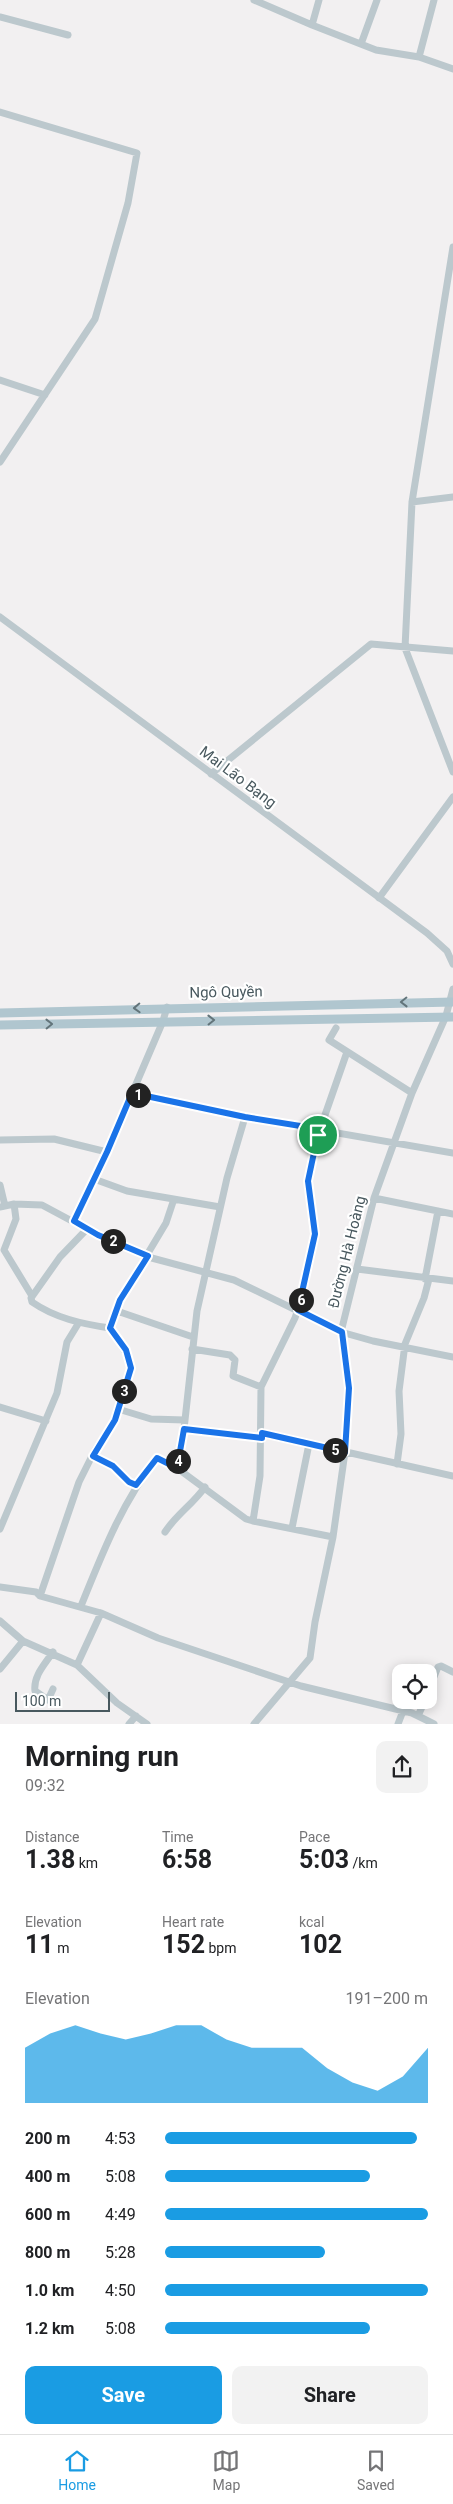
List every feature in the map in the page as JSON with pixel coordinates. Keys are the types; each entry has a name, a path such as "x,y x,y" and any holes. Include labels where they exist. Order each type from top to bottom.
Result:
{"main road":[{"name":"Ngô Quyền","path":"0,1013 167,1007 452,1002"},
{"name":"Ngô Quyền","path":"0,1025 449,1016"}],"street":[{"path":"254,0 376,50 419,57 453,69"},
{"path":"312,25 319,0"},
{"path":"361,44 377,0"},
{"path":"419,57 434,0"},
{"path":"0,16 68,35"},
{"path":"0,112 137,153 128,203 95,320 0,462"},
{"path":"453,247 412,502 405,648 453,772"},
{"path":"0,380 45,395"},
{"path":"412,502 453,497"},
{"name":"Mai Lão Bạng","path":"0,617 427,933 447,951 453,964"},
{"path":"211,774 371,644 453,651"},
{"path":"379,898 453,797"},
{"path":"449,1016 453,989"},
{"path":"74,1221 107,1152 164,1021 167,1007"},
{"name":"Đường Hà Hoàng","path":"254,1724 310,1658 315,1622 333,1537 345,1452 349,1388 342,1332 374,1198 412,1093 449,1016"},
{"path":"336,1028 329,1040 412,1093"},
{"path":"253,1521 260,1476 262,1436 261,1387 298,1310 315,1234 308,1181 319,1129 347,1052"},
{"path":"132,1093 245,1117 453,1153"},
{"path":"177,1468 184,1429 197,1310 220,1207 245,1117"},
{"path":"0,1140 54,1139 107,1152"},
{"path":"94,1179 118,1189 220,1207"},
{"path":"0,1185 3,1206 42,1204 87,1229 148,1256 234,1280 342,1332 404,1347 453,1356"},
{"path":"374,1198 453,1214"},
{"path":"110,1328 120,1300 166,1223 174,1199"},
{"path":"14,1204 16,1219 4,1250 32,1296 32,1302 45,1311 78,1324 110,1328 126,1350 131,1368 115,1420 79,1482 40,1596"},
{"path":"397,1464 401,1434 400,1373 404,1347 424,1298 438,1211"},
{"path":"32,1296 60,1257 87,1229"},
{"path":"357,1268 427,1279 453,1279"},
{"path":"117,1311 193,1336"},
{"path":"0,1529 57,1394 67,1342 78,1324"},
{"path":"192,1348 230,1355 236,1360 234,1376 261,1387"},
{"path":"0,1406 46,1421"},
{"path":"118,1409 151,1418 185,1420"},
{"path":"184,1429 262,1436 309,1444 453,1476"},
{"path":"292,1528 309,1444"},
{"path":"93,1456 113,1466 129,1482 136,1485"},
{"path":"80,1606 109,1538 136,1485 157,1458 177,1468 246,1519 333,1537"},
{"path":"165,1532 179,1512 193,1501 204,1487"},
{"path":"0,1587 36,1592 40,1596 101,1613 158,1638 289,1682 403,1711 434,1724"},
{"path":"78,1664 101,1613"},
{"path":"0,1621 23,1641 78,1664 118,1703 147,1724"},
{"path":"0,1670 23,1641"},
{"path":"53,1652 36,1677 34,1685 35,1691 48,1700 53,1689"},
{"path":"437,1669 441,1666 453,1672"},
{"path":"418,1716 421,1709"},
{"path":"398,1724 403,1711"},
{"path":"129,1724 136,1716"}],"route":[{"path":"132,1093 245,1117 319,1129 318,1135 308,1181 315,1234 298,1310 342,1332 349,1388 345,1452 262,1433 262,1438 184,1429 177,1468 157,1458 136,1485 129,1482 113,1466 93,1456 115,1420 131,1368 126,1350 110,1328 120,1300 148,1256 98,1235 74,1221 107,1152 132,1093"}]}
